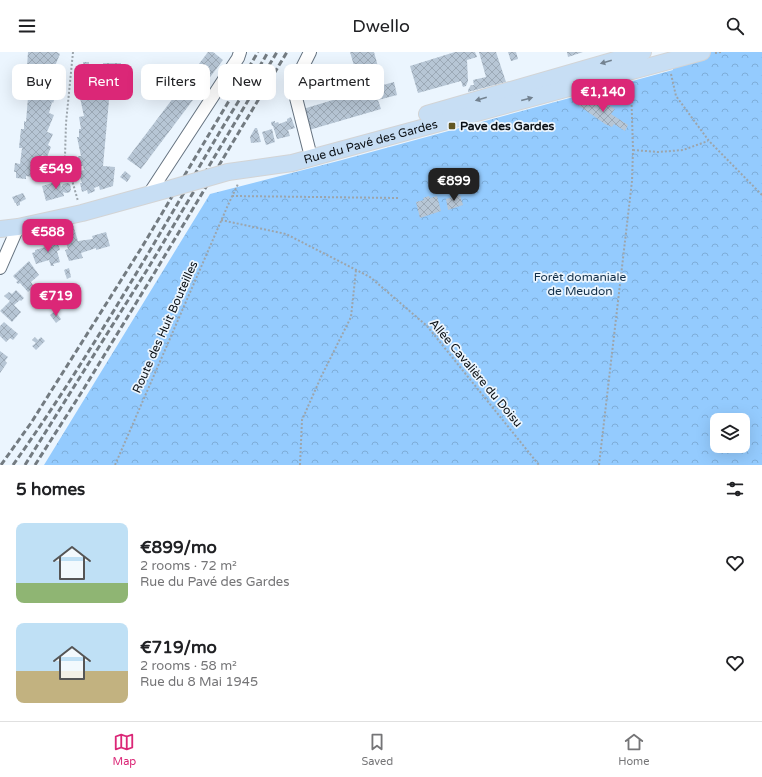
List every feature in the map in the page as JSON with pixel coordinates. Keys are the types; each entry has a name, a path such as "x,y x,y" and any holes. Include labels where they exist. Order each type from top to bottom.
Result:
{"main road":[{"name":"Rue du Pavé des Gardes","path":"0,229 18,227 82,213 228,172 247,164 647,57 702,52"},
{"name":"Rue du Pavé des Gardes","path":"228,172 292,163 628,72 647,57"}],"street":[{"path":"149,194 238,58 240,52"},
{"path":"309,148 293,86 310,52"},
{"path":"0,268 18,227"}],"path":[{"path":"73,52 66,123 65,156 82,213"},
{"path":"669,56 671,79 676,96 709,141 762,195"},
{"path":"599,465 632,181 632,86 628,72"},
{"path":"633,150 658,152 683,150 709,141"},
{"name":"Route des Huit Bouteilles","path":"115,465 232,196 400,198"},
{"name":"Allée Cavalière du Doisu","path":"221,220 286,234 370,277 427,326 539,465"},
{"path":"300,465 302,420 321,377 351,317 356,270"}],"green space":[{"name":"Forêt domaniale de Meudon","path":"670,52 762,52 762,465 44,465 210,194 342,160 673,70"}],"building":[{"path":"28,52 57,52 60,54 56,64 27,64"},
{"path":"208,52 213,52 223,60 220,64 218,64 218,67 210,77 210,64 199,64"},
{"path":"350,52 374,52 377,64 354,64"},
{"path":"455,52 475,52 477,57 467,60 468,81 466,86 463,87 461,81 418,93 410,66"},
{"path":"479,52 496,52 506,82 468,92 471,85 474,85 473,80 486,77"},
{"path":"508,52 516,52 518,59 511,61"},
{"path":"567,52 583,52 568,57"},
{"path":"83,62 89,62 89,64 83,64"},
{"path":"103,63 121,64 103,64"},
{"path":"394,82 397,95 384,98 384,85"},
{"path":"587,99 597,105 600,100 615,109 611,114 628,125 625,131 614,124 612,127 605,124 578,105 581,101"},
{"path":"28,100 54,100 53,103 52,102 49,113 54,115 47,132 53,134 48,145 51,147 47,157 42,155 39,162 35,160 33,177 26,176 26,179 16,178 16,172 14,172 15,163 20,164 22,148 19,148 21,129 24,129 24,121 26,122"},
{"path":"80,100 109,100 103,166 115,167 113,186 100,190 99,186 94,188 95,191 88,194 87,190 82,192 80,183 82,183 78,172 84,170 83,166 80,166 78,156 81,156 77,137 79,137 79,129 81,129 79,117 84,116"},
{"path":"172,100 193,100 141,169 127,159"},
{"path":"333,100 378,100 381,109 309,130 303,109"},
{"path":"291,117 295,128 288,130 290,136 277,139 271,122 275,121 275,123 278,122 279,124 287,121 287,119"},
{"path":"255,128 257,128 261,142 251,143 250,137"},
{"path":"272,129 275,142 266,145 262,132"},
{"path":"125,171 131,176 127,182 120,177"},
{"path":"59,181 61,187 63,184 70,184 70,192 63,192 64,196 46,201 42,186"},
{"path":"23,193 26,199 20,202 20,205 17,206 12,197"},
{"path":"460,195 463,205 448,210 446,199"},
{"path":"429,196 430,198 437,196 441,211 420,218 416,202 424,200 423,198"},
{"path":"73,225 78,241 93,239 92,236 106,232 110,246 96,250 96,248 81,253 83,258 69,261 65,250 68,249 64,237 70,235 68,227"},
{"path":"53,237 55,245 58,244 60,250 57,251 60,262 53,264 54,266 51,266 49,260 36,264 32,253 35,252 35,250 46,247 43,239"},
{"path":"29,261 39,275 31,282 34,287 28,292 20,283 18,284 16,282 18,281 13,276"},
{"path":"69,268 71,277 67,279 64,270"},
{"path":"77,289 79,298 75,299 73,290"},
{"path":"16,290 24,298 14,305 21,312 12,322 0,311 10,301 4,296 9,292 12,294"},
{"path":"55,311 61,319 56,323 50,315"},
{"path":"4,322 18,334 13,340 10,338 6,342 0,336 0,326"},
{"path":"35,337 38,340 41,337 45,341 36,350 32,346 36,343 32,340"},
{"path":"0,351 8,357 5,361 7,363 0,373"}],"railway":[{"path":"1,465 31,423 142,247 258,52"},
{"path":"13,465 67,386 142,264 268,52"},
{"path":"25,465 147,270 277,52"},
{"path":"35,465 83,390 287,52"}],"place":[{"name":"Pave des Gardes","path":"452,126"}]}
